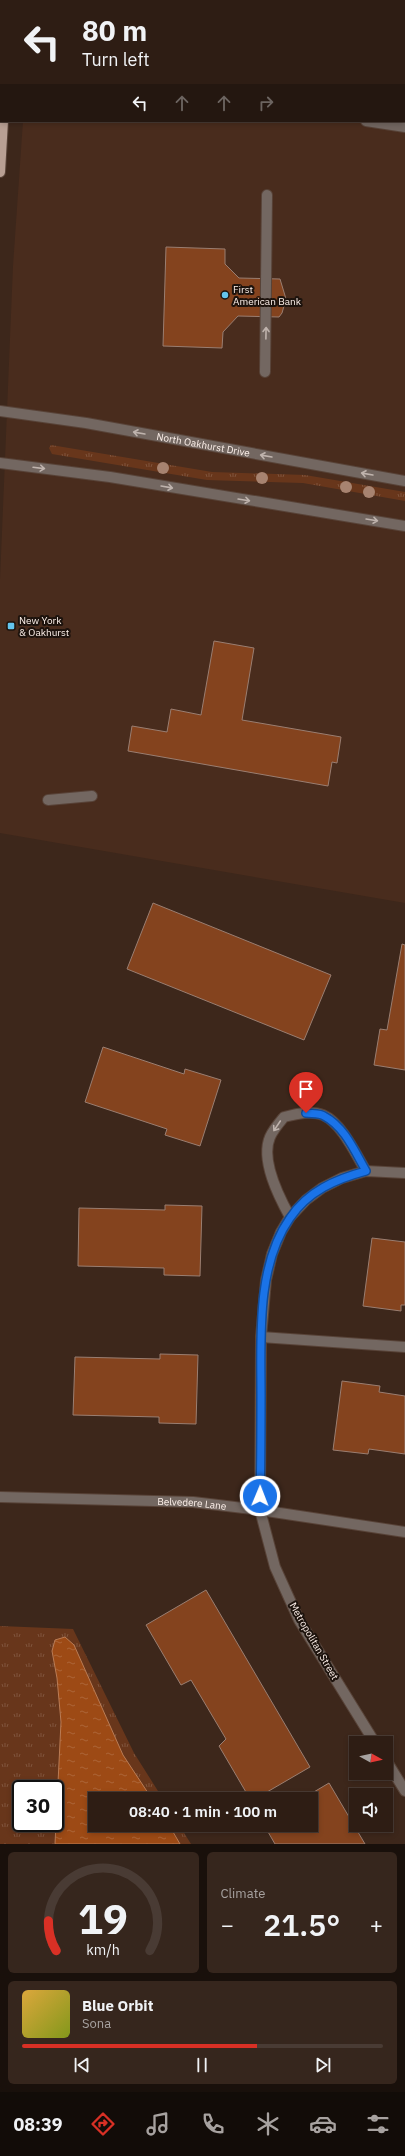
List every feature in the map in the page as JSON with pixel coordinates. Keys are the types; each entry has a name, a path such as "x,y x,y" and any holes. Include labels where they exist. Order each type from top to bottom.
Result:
{"main road":[{"path":"0,172 2,122"}],"street":[{"path":"372,122 405,127"},
{"path":"265,372 267,195"},
{"name":"North Oakhurst Drive","path":"0,411 86,423 405,481"},
{"path":"0,463 110,477 405,526"},
{"path":"48,800 92,796"},
{"path":"290,1217 279,1196 267,1155 269,1138 284,1116 306,1113 324,1115 338,1127 347,1139 366,1171"},
{"name":"Metropolitan Street","path":"371,1736 299,1620 275,1567 260,1510 261,1337 266,1280 272,1254 281,1232 290,1217 306,1200 322,1188 342,1178 366,1171 405,1173"},
{"path":"261,1337 405,1347"},
{"name":"Belvedere Lane","path":"0,1497 193,1502 260,1510 405,1532"},
{"path":"393,1771 405,1791"}],"shaded area":[{"path":"23,122 405,122 405,903 0,833 0,580 13,266"}],"green space":[{"path":"51,445 212,472 305,475 405,492 405,501 303,483 207,480 52,454 49,448"},
{"path":"0,1626 73,1629 134,1753 159,1792 88,1792 88,1832 183,1832 191,1844 0,1844"}],"water":[{"path":"65,1637 74,1645 123,1755 147,1792 88,1792 88,1832 173,1832 180,1844 55,1844 56,1832 64,1832 64,1780 58,1780 61,1722 57,1678 52,1651 55,1640"}],"building":[{"name":"First American Bank","path":"166,247 225,249 225,264 239,278 280,279 286,299 282,313 279,317 238,316 223,332 222,348 163,346"},
{"path":"214,641 254,648 242,720 341,737 337,763 332,762 328,786 128,751 132,726 167,732 171,709 201,715"},
{"path":"153,903 331,975 304,1040 127,969"},
{"path":"402,944 405,945 405,1070 374,1065 380,1029 387,1030"},
{"path":"103,1047 184,1074 185,1069 221,1080 200,1146 165,1135 167,1129 85,1102"},
{"path":"165,1205 202,1206 200,1276 164,1275 164,1268 78,1266 79,1208 165,1210"},
{"path":"372,1238 405,1242 405,1305 401,1305 401,1311 363,1306"},
{"path":"160,1354 198,1355 196,1424 159,1423 159,1417 73,1415 75,1357 160,1359"},
{"path":"342,1381 380,1386 379,1392 405,1396 405,1454 369,1449 368,1454 333,1450"},
{"path":"206,1590 310,1767 267,1792 246,1792 219,1746 226,1739 191,1680 181,1685 146,1625"},
{"path":"329,1783 349,1817 349,1832 358,1832 365,1844 275,1844 268,1832 318,1832 318,1792 314,1792"}],"place":[{"name":"First American Bank","path":"225,295"},
{"name":"New York & Oakhurst","path":"11,626"}],"route":[{"path":"260,1496 261,1337 266,1280 272,1254 281,1232 290,1217 306,1200 322,1188 342,1178 366,1171 338,1127 324,1115 306,1113"}]}
